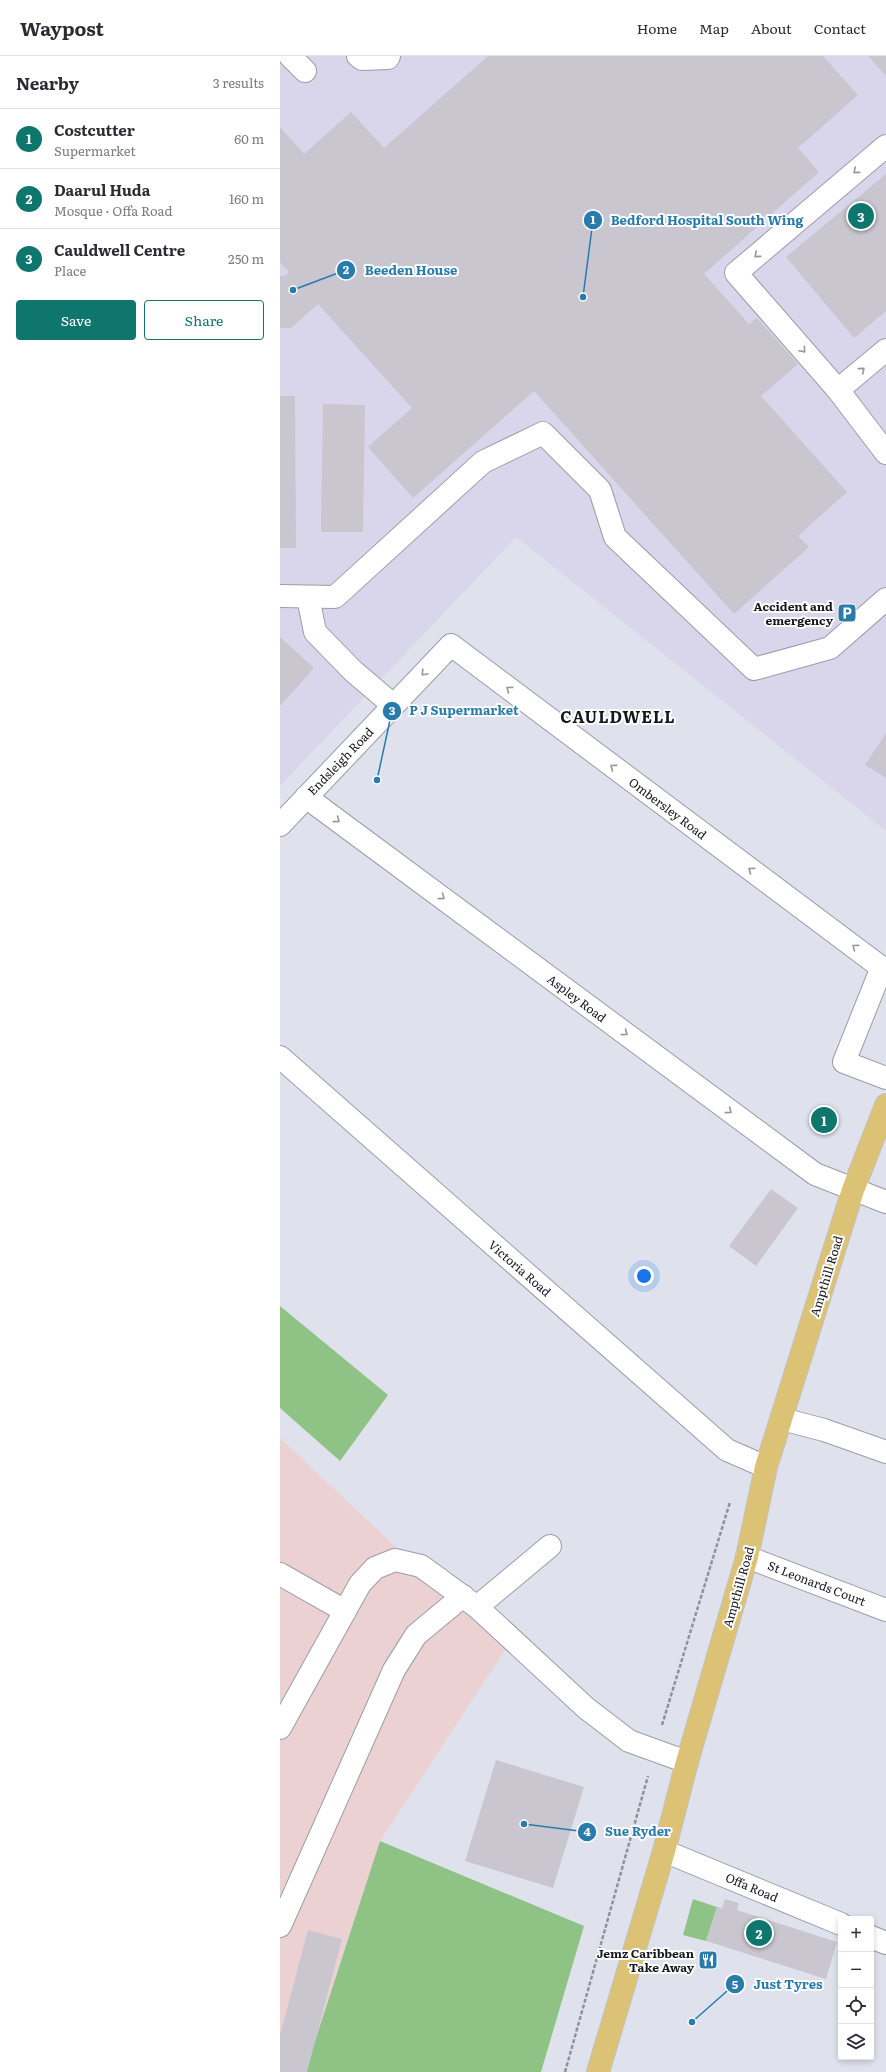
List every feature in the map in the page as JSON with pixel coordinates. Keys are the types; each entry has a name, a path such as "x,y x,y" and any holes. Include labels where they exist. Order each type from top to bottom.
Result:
{"main road":[{"name":"Ampthill Road","path":"598,2072 664,1851 687,1762 747,1557 766,1467 853,1190 886,1105"}],"street":[{"path":"290,56 306,72"},
{"path":"358,56 362,59 388,58 389,56"},
{"path":"886,146 736,273 838,390 886,453"},
{"path":"838,390 886,350"},
{"path":"280,596 335,597 483,462 543,433 600,490 615,537 754,669 830,648 886,599"},
{"path":"308,597 315,632 354,671 394,705"},
{"name":"Endsleigh Road","path":"280,825 450,645"},
{"name":"Ombersley Road","path":"450,645 884,969"},
{"name":"Aspley Road","path":"306,797 815,1174 886,1202"},
{"path":"884,969 844,1062 886,1078"},
{"name":"Victoria Road","path":"280,1057 727,1450 766,1467"},
{"path":"782,1419 824,1430 886,1452"},
{"path":"280,1926 394,1670 416,1635 470,1602 550,1546"},
{"name":"St Leonards Court","path":"747,1557 886,1610"},
{"path":"280,1728 360,1584 375,1568 395,1560 421,1566 470,1602 586,1708 629,1741 687,1762"},
{"path":"280,1574 345,1611"},
{"name":"Offa Road","path":"664,1851 838,1923"},
{"path":"874,1938 886,1943"}],"shaded area":[{"path":"280,56 886,56 886,831 516,537 280,786"},
{"path":"280,1438 505,1650 380,1841 305,2072 280,2072"}],"green space":[{"path":"280,1306 388,1395 340,1461 280,1408"},
{"path":"380,1841 584,1926 541,2072 305,2072"},
{"path":"693,1899 717,1907 706,1941 683,1935"}],"building":[{"path":"488,56 823,56 858,95 798,148 819,172 704,274 749,324 757,318 798,364 761,396 847,492 798,536 809,547 734,614 534,391 413,498 368,447 412,408 318,304 291,328 280,328 280,276 285,276 289,272 280,262 280,127 304,154 351,112 384,148"},
{"path":"868,56 886,56 886,76"},
{"path":"886,174 886,311 854,338 786,257"},
{"path":"280,396 295,396 296,548 280,548"},
{"path":"323,404 365,405 363,532 321,532"},
{"path":"280,637 314,668 280,706"},
{"path":"886,733 886,778 865,765"},
{"path":"771,1189 798,1208 756,1266 729,1246"},
{"path":"496,1760 584,1787 553,1888 465,1861"},
{"path":"725,1899 739,1903 737,1910 837,1942 826,1979 706,1941 717,1907 722,1908"},
{"path":"308,1930 342,1939 307,2072 280,2072 280,2035"}],"place":[{"name":"Cauldwell Centre","path":"861,216"},
{"name":"Beeden House","path":"293,290"},
{"name":"Bedford Hospital South Wing","path":"583,297"},
{"name":"Accident and emergency","path":"847,613"},
{"name":"P J Supermarket","path":"377,780"},
{"name":"Costcutter","path":"824,1120"},
{"name":"Sue Ryder","path":"524,1824"},
{"name":"Daarul Huda","path":"759,1933"},
{"name":"Jemz Caribbean Take Away","path":"708,1960"},
{"name":"Just Tyres","path":"692,2022"}],"district":[{"name":"CAULDWELL","path":"618,716"}]}
